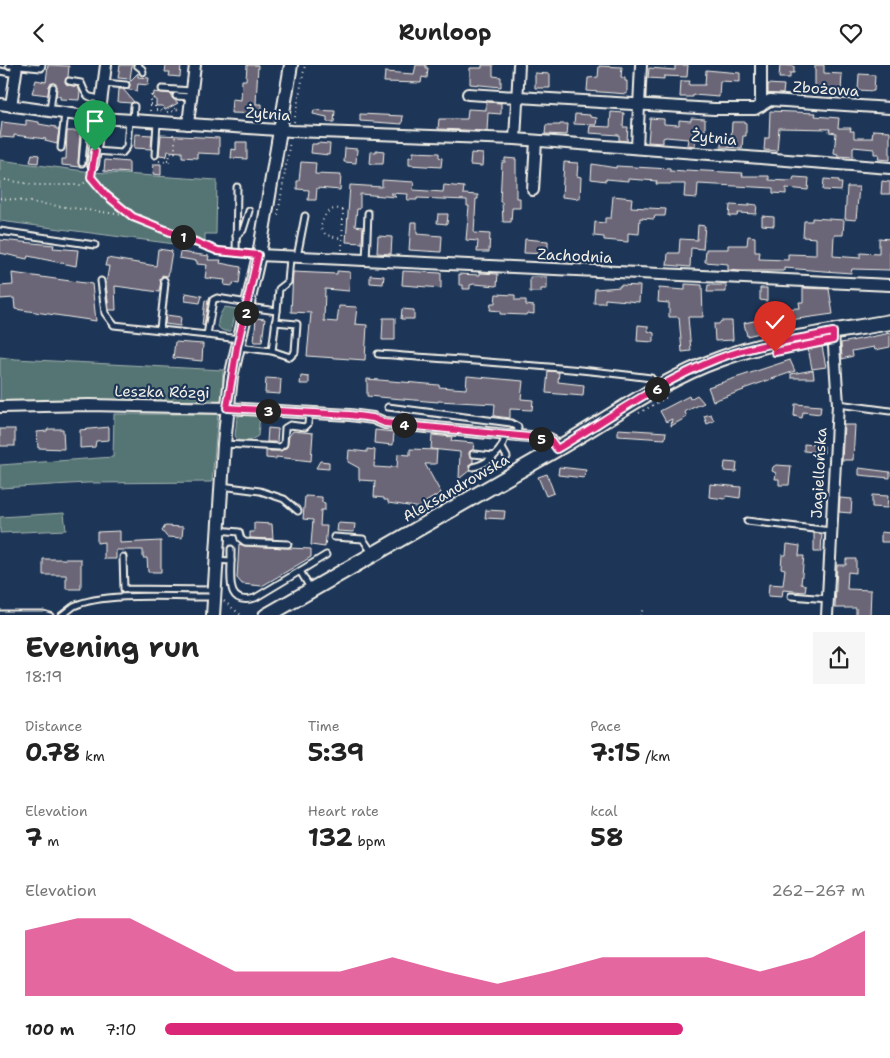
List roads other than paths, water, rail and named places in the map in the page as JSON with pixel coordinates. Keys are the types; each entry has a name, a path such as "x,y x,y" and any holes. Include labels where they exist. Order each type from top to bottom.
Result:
{"main road":[{"name":"Aleksandrowska","path":"266,615 557,449 664,392 701,366 729,355 764,346 890,322"}],"street":[{"path":"93,165 106,65"},
{"path":"188,121 194,65"},
{"path":"213,615 210,593 216,560 227,408 238,343 286,131 291,65"},
{"path":"515,139 519,65"},
{"path":"636,147 641,65"},
{"path":"761,65 761,106"},
{"path":"5,105 15,68"},
{"name":"Zbożowa","path":"468,94 714,109 755,109 770,100 890,109"},
{"name":"Żytnia","path":"5,105 86,116 157,122 188,121 286,131 515,139 890,168"},
{"path":"533,190 536,141"},
{"name":"Zachodnia","path":"258,255 890,285"},
{"name":"Jagiellońska","path":"828,615 838,404 833,332"},
{"name":"Leszka Rózgi","path":"0,407 89,405 227,408 358,416 373,418 385,423 550,439 557,449"}],"lane":[{"path":"0,71 15,68 41,69 42,65"},
{"path":"138,65 143,73"},
{"path":"70,81 81,83 86,95 89,97 102,99"},
{"path":"104,83 126,85"},
{"path":"50,111 53,87"},
{"path":"162,89 191,94"},
{"path":"176,96 191,94"},
{"path":"95,151 122,153 127,147 134,107"},
{"path":"61,148 65,113"},
{"path":"82,163 86,116"},
{"path":"155,155 157,122"},
{"path":"236,253 237,187"},
{"path":"236,236 243,230 249,211"},
{"path":"366,261 368,213"},
{"path":"272,351 279,289 288,282 306,216"},
{"path":"0,231 95,245"},
{"path":"218,251 258,255"},
{"path":"160,329 164,280"},
{"path":"101,281 105,313 114,325 207,335 290,357 295,352 297,324 275,322"},
{"path":"207,335 212,300 217,298 276,311"},
{"path":"378,355 540,365 628,375 651,378 664,392"},
{"path":"838,404 890,411"},
{"path":"388,407 511,423 518,427 517,436"},
{"path":"224,444 280,447 284,443 285,428 290,425 305,427 308,424 309,413"},
{"path":"473,467 502,448 505,435"},
{"path":"502,448 506,457"},
{"path":"473,454 494,455"},
{"path":"221,486 260,491 284,499 298,511"},
{"path":"747,521 832,531"},
{"path":"218,530 239,532 241,539 246,542 288,544"},
{"path":"334,537 364,539 373,555"},
{"path":"232,549 231,591 235,595 248,599 255,597 326,555"},
{"path":"123,557 124,589 210,593"},
{"path":"216,560 231,561"},
{"path":"300,571 311,590"},
{"path":"61,615 74,606 95,600 118,597 210,593"},
{"path":"791,596 828,599"},
{"path":"0,615 50,615"}]}
